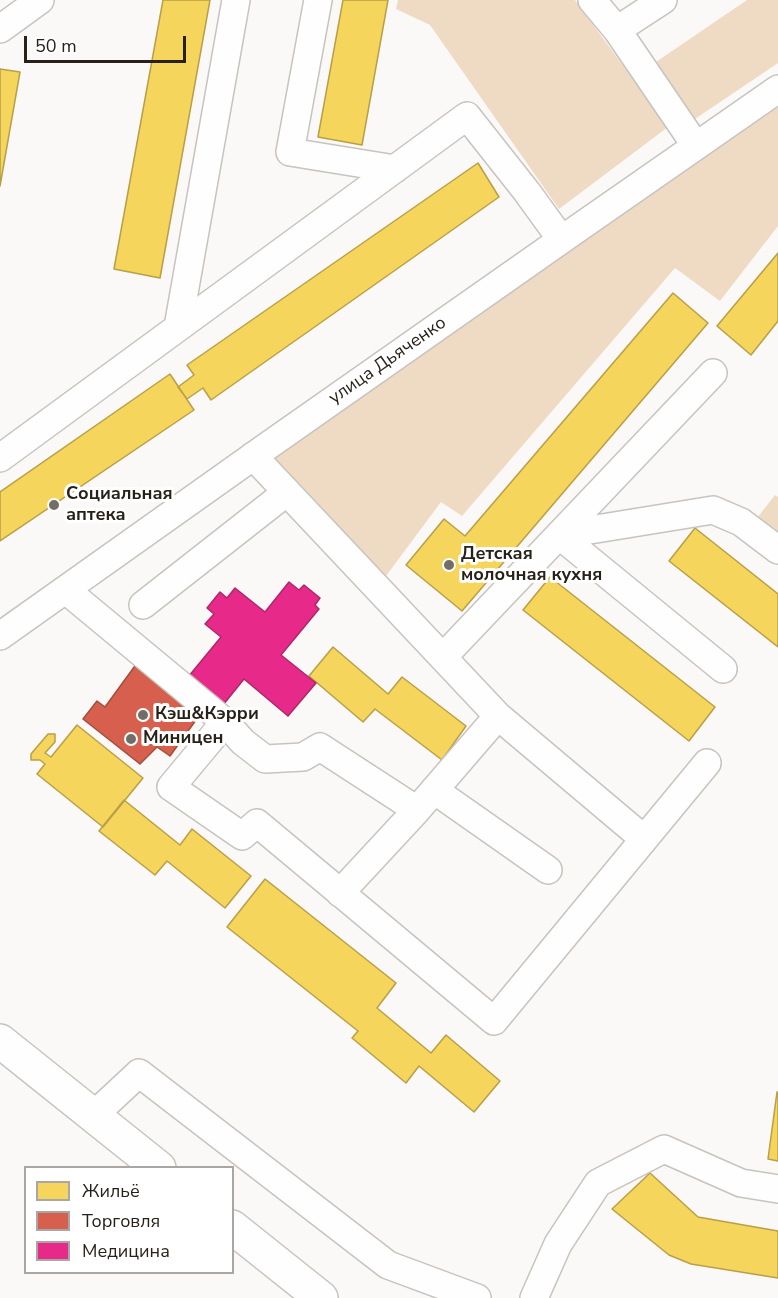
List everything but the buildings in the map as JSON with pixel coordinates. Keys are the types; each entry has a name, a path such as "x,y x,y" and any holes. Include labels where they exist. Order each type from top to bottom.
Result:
{"main road":[{"path":"0,1041 158,1166"},
{"path":"234,1229 311,1293"}],"street":[{"path":"0,28 40,0"},
{"path":"178,327 236,0"},
{"path":"318,0 290,152 395,169"},
{"path":"592,0 617,30 696,146"},
{"path":"617,30 663,0"},
{"name":"улица Дьяченко","path":"4,625 67,591 253,456 778,88"},
{"path":"0,458 467,116 561,239"},
{"path":"443,657 713,373"},
{"path":"253,456 498,716 644,839"},
{"path":"143,605 287,492"},
{"path":"559,535 713,510 741,522 778,550"},
{"path":"559,535 723,669"},
{"path":"67,591 225,722 243,742 265,759 303,757 320,747 417,810"},
{"path":"340,893 417,810 498,716"},
{"path":"225,722 171,787 242,836 256,822 494,1021 707,763"},
{"path":"434,790 548,870"},
{"path":"94,1115 139,1073 388,1265 477,1298"},
{"path":"534,1298 558,1244 598,1183 664,1149 741,1183 778,1189"}],"shaded area":[{"path":"398,0 575,0 668,127 559,209 430,25 396,9"},
{"path":"747,0 778,0 778,63 689,123 650,66"},
{"path":"778,88 778,226 720,301 675,268 462,516 441,502 383,580 253,456"},
{"path":"775,495 778,497 778,540 754,522"}],"place":[{"name":"Социальная аптека","path":"54,505"},
{"name":"Детская молочная кухня","path":"449,565"},
{"name":"Кэш&Кэрри","path":"143,715"},
{"name":"Миницен","path":"131,739"}]}
